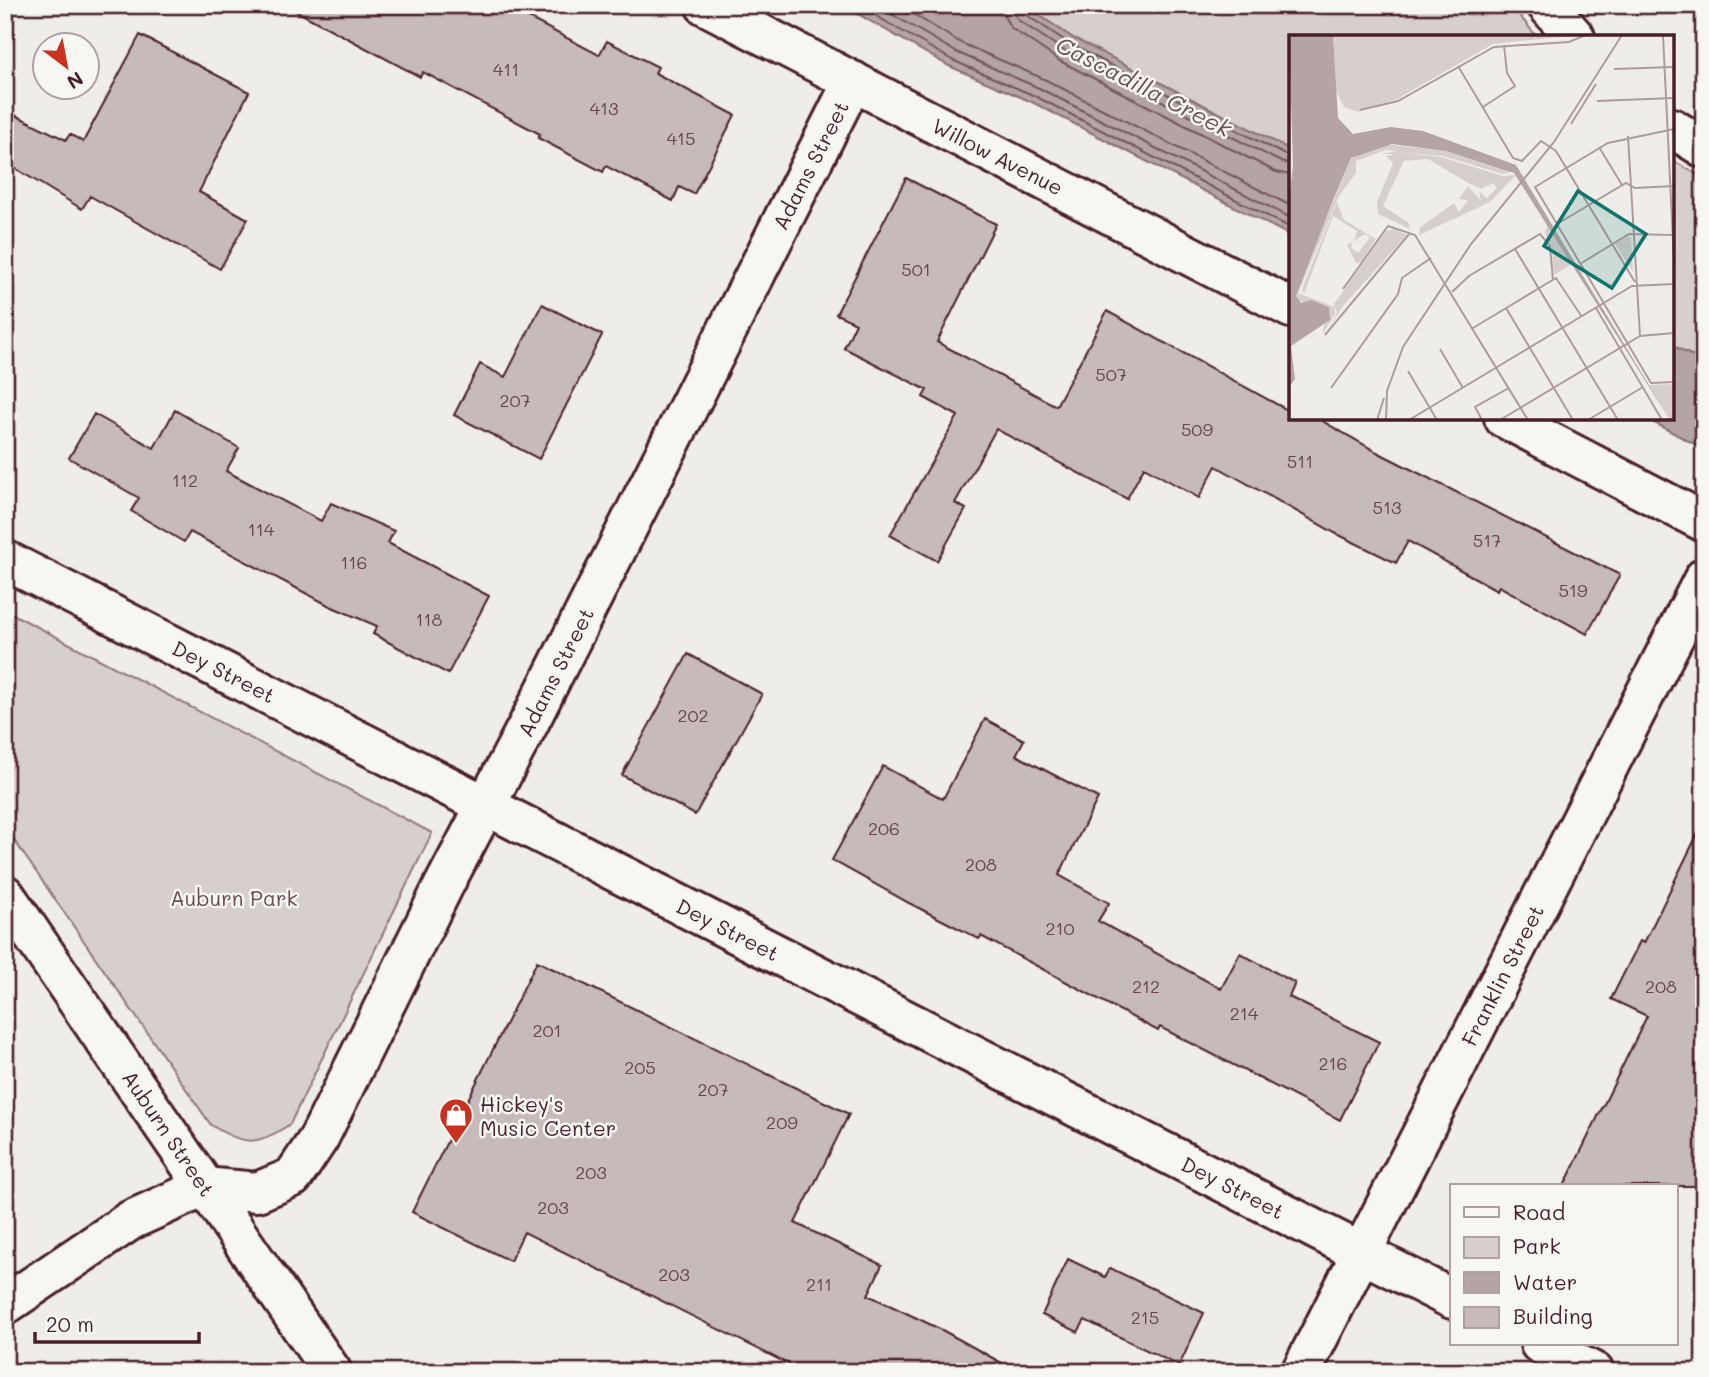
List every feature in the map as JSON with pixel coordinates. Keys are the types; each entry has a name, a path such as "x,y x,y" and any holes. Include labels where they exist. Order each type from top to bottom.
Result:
{"street":[{"name":"Willow Avenue","path":"705,5 1289,307"},
{"path":"1547,5 1572,35"},
{"name":"Adams Street","path":"204,1187 257,1192 293,1177 319,1138 444,885 487,806 853,81"},
{"path":"1674,129 1704,148"},
{"path":"1508,420 1704,522"},
{"name":"Dey Street","path":"5,560 1450,1298"},
{"name":"Franklin Street","path":"1301,1372 1704,578"},
{"name":"Auburn Street","path":"5,894 332,1372"},
{"path":"5,1305 131,1220 204,1187"},
{"path":"1544,1346 1594,1372"}],"green space":[{"path":"1024,5 1511,5 1535,35 1289,35 1289,149 1073,38"},
{"path":"1674,161 1704,178 1704,362 1674,346"},
{"name":"Auburn Park","path":"5,610 432,833 290,1124 279,1131 251,1141 233,1137 211,1125 5,827"}],"water":[{"name":"Cascadilla Creek","path":"842,5 1024,5 1073,38 1289,149 1289,235 1032,102 949,66"},
{"path":"1674,346 1704,362 1704,449 1649,420 1674,420"}],"building":[{"path":"285,5 504,5 599,55 607,41 658,67 655,73 735,115 694,194 679,187 673,201 606,166 603,172 538,138 540,134 423,72 420,77"},
{"path":"140,35 249,92 199,192 248,219 220,269 90,196 82,209 5,162 5,110 66,140 70,134 83,142"},
{"path":"906,178 996,224 937,342 1056,406 1107,311 1289,411 1289,420 1321,420 1377,452 1620,575 1587,634 1499,586 1497,590 1408,541 1396,563 1335,533 1216,466 1199,498 1144,467 1127,499 996,429 955,503 966,509 937,561 890,535 958,416 923,397 927,390 844,348 856,323 836,314"},
{"path":"542,304 602,335 539,459 454,415 480,364 505,377"},
{"path":"175,410 239,448 226,471 321,521 331,503 394,531 388,543 489,596 448,674 373,634 377,626 330,606 190,532 184,542 131,511 139,498 69,458 94,414 154,448"},
{"path":"688,654 762,694 695,815 622,775"},
{"path":"985,719 1024,740 1016,755 1098,798 1059,875 1109,903 1098,921 1221,989 1240,953 1295,983 1289,997 1379,1042 1340,1120 1160,1027 1158,1031 981,936 979,939 909,903 832,860 883,766 943,799"},
{"path":"1704,821 1704,1186 1565,1184 1647,1016 1611,999 1640,941 1644,943"},
{"path":"537,961 849,1114 795,1223 882,1265 868,1295 942,1330 1018,1372 804,1372 524,1232 510,1261 412,1212"},
{"path":"1068,1259 1105,1277 1110,1268 1204,1313 1179,1366 1085,1320 1078,1332 1042,1315"}],"place":[{"name":"Hickey's Music Center","path":"456,1145"}]}
